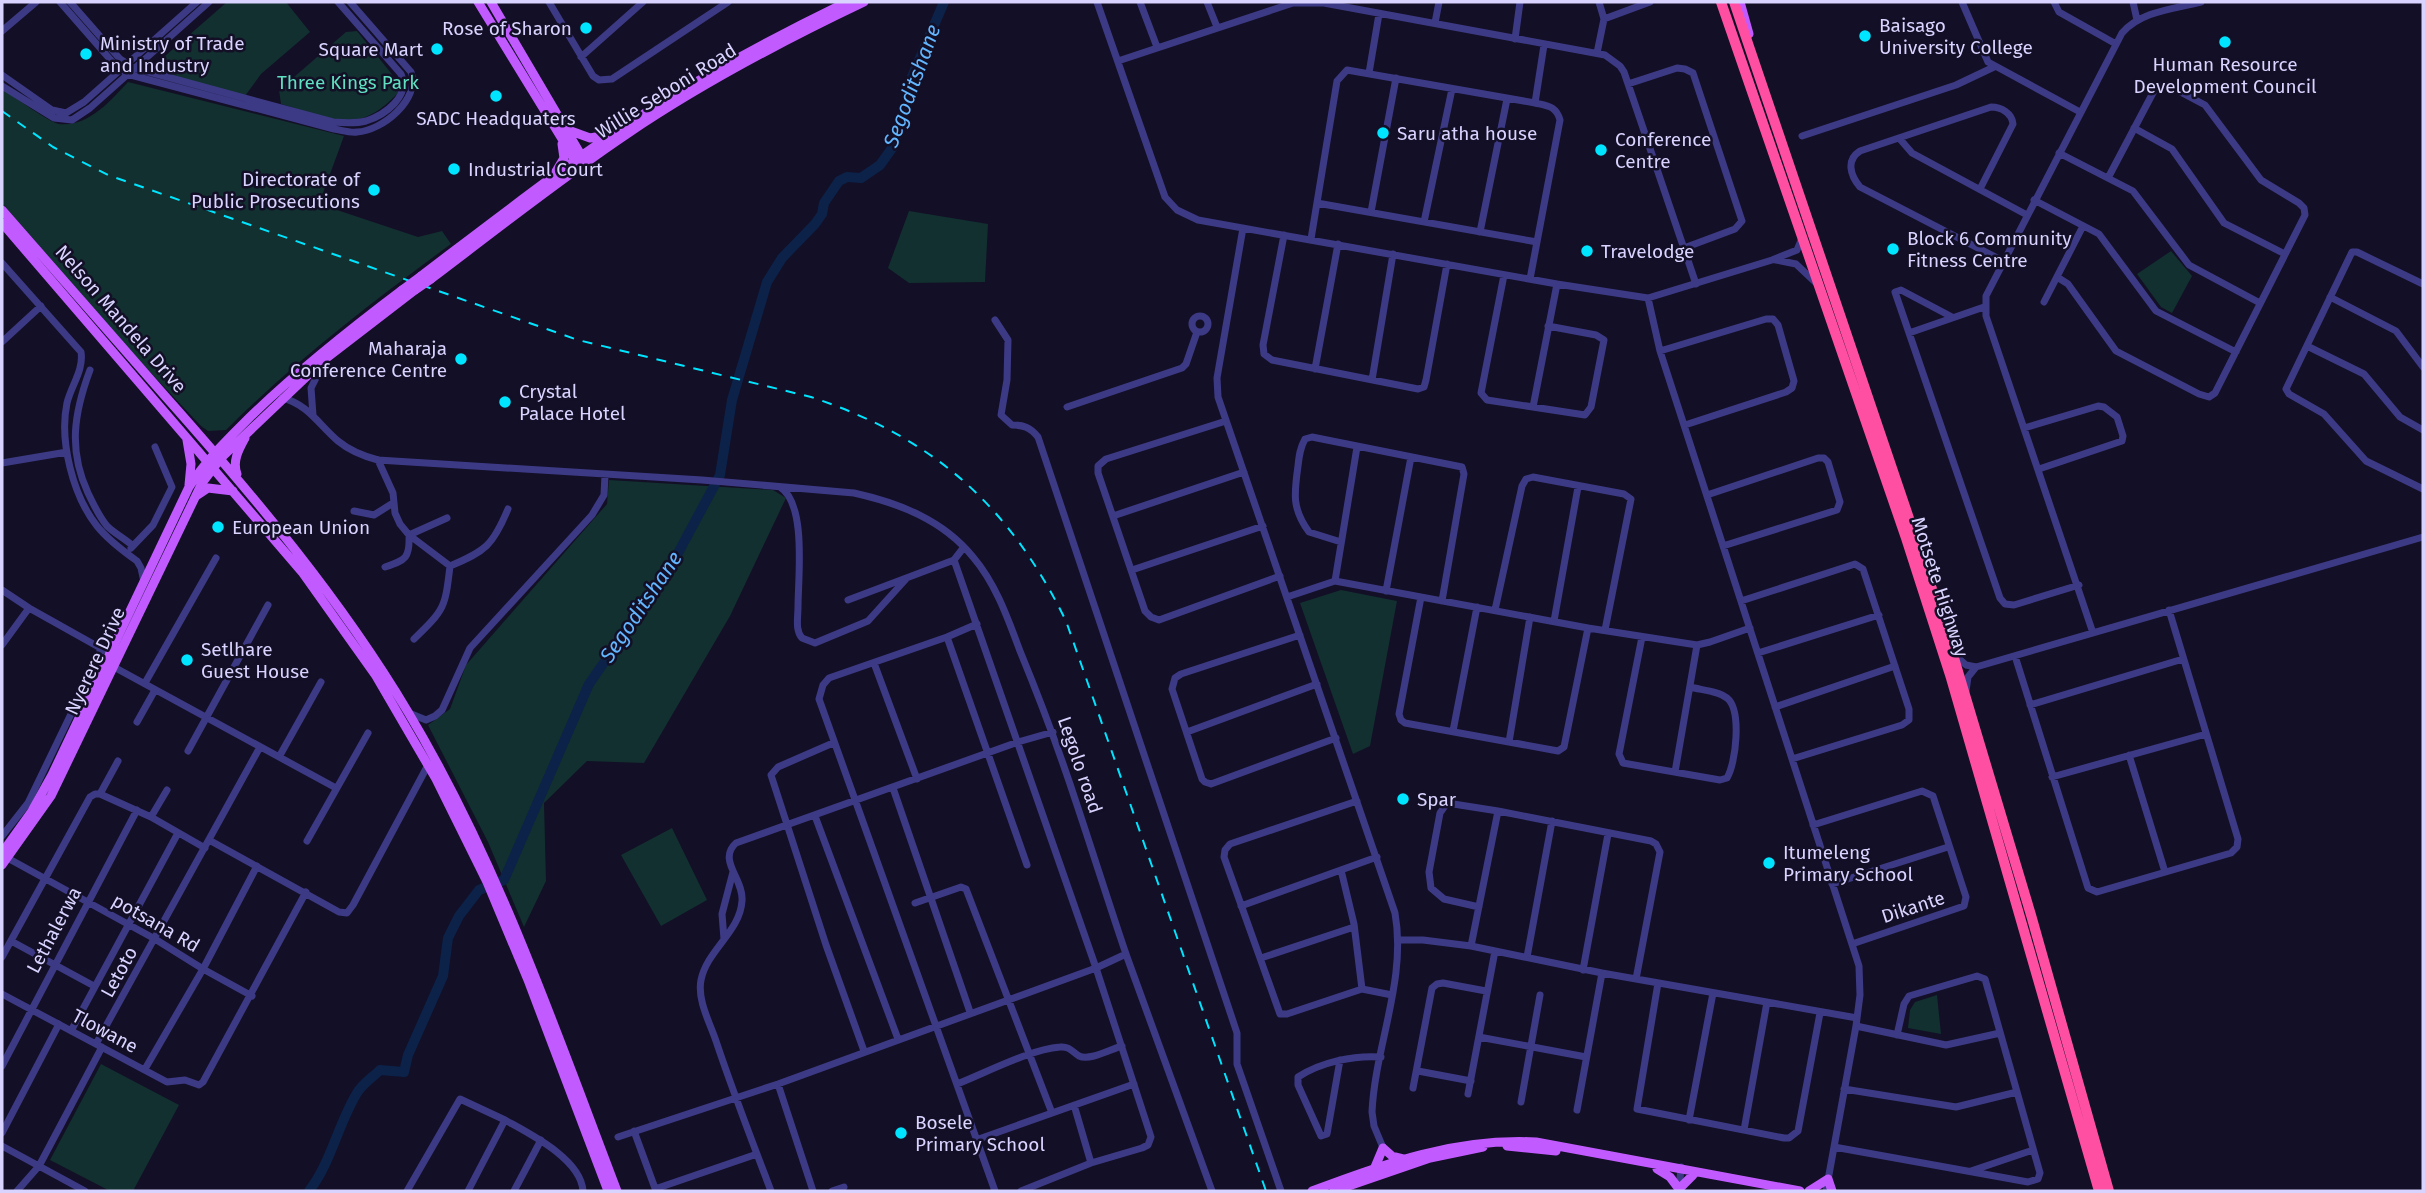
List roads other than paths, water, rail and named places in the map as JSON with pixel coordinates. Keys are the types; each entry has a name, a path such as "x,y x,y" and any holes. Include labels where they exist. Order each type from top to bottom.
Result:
{"highway":[{"name":"Motsete Highway","path":"1719,2 1730,27 1906,538 1951,678 2099,1191"},
{"name":"Motsete Highway","path":"1734,2 1915,536 1966,696 2109,1191"}],"main road":[{"path":"478,2 563,133 564,158 552,177"},
{"path":"491,2 580,162"},
{"name":"Willie Seboni Road","path":"426,277 617,132 734,59 847,2"},
{"name":"Willie Seboni Road","path":"426,277 552,177 740,66 799,33 864,2"},
{"path":"1740,2 1766,96"},
{"path":"563,133 590,138 617,132"},
{"name":"Nelson Mandela Drive","path":"2,210 240,481 312,570 408,712 491,882"},
{"name":"Nelson Mandela Drive","path":"2,223 302,572 345,630 395,707 491,882"},
{"path":"210,464 319,354 402,290 426,277"},
{"path":"198,433 221,440 244,430 324,360 415,290 426,277"},
{"path":"240,481 234,466 244,430"},
{"path":"187,439 191,464 189,487"},
{"name":"Nyerere Drive","path":"3,858 42,794 189,487 210,464"},
{"name":"Nyerere Drive","path":"3,858 51,796 210,464"},
{"path":"192,499 208,488 233,491"},
{"path":"491,882 617,1191"},
{"path":"510,926 608,1191"},
{"path":"1334,1191 1406,1159 1476,1142 1536,1145 1800,1191"},
{"path":"1312,1191 1373,1169 1481,1147 1536,1145 1657,1170 1680,1170 1774,1191"},
{"path":"1373,1169 1379,1162 1383,1148 1392,1156 1406,1159"},
{"path":"1657,1170 1670,1177 1679,1190 1693,1175"},
{"path":"1809,1191 1828,1179 1832,1191"}],"street":[{"path":"2,31 36,2"},
{"path":"60,2 127,69 334,129 357,132 372,129 407,102 415,81 411,72 350,2"},
{"path":"69,2 127,69 333,122 350,124 377,116 398,99 403,91 404,81 401,74 338,2"},
{"path":"2,86 54,118 72,120 90,108 197,2"},
{"path":"2,75 52,110 66,113 127,69 209,2"},
{"path":"549,2 593,76 599,80 612,79 723,3"},
{"path":"581,57 643,2"},
{"path":"1097,2 1162,190 1169,203 1198,220 1648,298 1797,250 1802,236"},
{"path":"1140,2 1157,47"},
{"path":"1207,2 1217,27"},
{"path":"1118,61 1273,5 1320,2 1605,55 1620,66 1628,84 1696,284"},
{"path":"1435,23 1439,2"},
{"path":"1515,39 1520,2"},
{"path":"1597,53 1604,19 1599,2"},
{"path":"1604,19 1650,2"},
{"path":"1962,2 1986,59 1994,67 2080,112"},
{"path":"2054,2 2059,12 2116,44"},
{"path":"2133,2 2137,20"},
{"path":"2094,632 1984,307 1988,288 2116,44 2128,26 2137,20 2201,2"},
{"path":"1369,73 1379,13"},
{"path":"1535,103 1545,45"},
{"path":"1801,136 1956,85 1994,67"},
{"path":"1628,84 1677,68 1693,74 1742,221 1735,229 1684,248"},
{"path":"1311,239 1337,81 1347,71 1535,103 1550,106 1557,111 1560,120 1530,279"},
{"path":"1371,212 1396,78"},
{"path":"2057,276 2068,284 2116,351 2209,397 2216,393 2305,215 2299,202 2261,180 2205,105 2171,87 2160,86 2155,89 2108,178"},
{"path":"1424,222 1452,89"},
{"path":"1480,232 1507,99"},
{"path":"1980,189 2013,124 2013,119 2004,110 1991,107 1855,153 1850,166 1860,187 2003,261"},
{"path":"2134,128 2172,149 2224,223 2285,254"},
{"path":"1899,138 1912,153 2027,215"},
{"path":"2059,153 2137,195 2191,267 2260,303"},
{"path":"2034,201 2102,236 2156,311 2236,352"},
{"path":"1317,203 1536,242"},
{"path":"2044,302 2084,226"},
{"path":"1243,228 1216,388 1395,914 1399,940 1372,1112 1374,1126 1390,1167"},
{"path":"1284,234 1263,345 1264,355 1272,360 1372,380 1423,387 1447,264"},
{"path":"1315,369 1338,244"},
{"path":"2423,284 2353,251 2287,386 2289,394 2324,414 2366,461 2423,489"},
{"path":"1372,380 1394,254"},
{"path":"1772,260 1796,264 1819,285"},
{"path":"2,263 76,344 82,360 66,411 67,452 77,491 92,520 137,561 144,582"},
{"path":"1504,275 1481,393 1487,400 1588,414 1604,343 1599,336 1548,326"},
{"path":"1533,407 1557,284"},
{"path":"1952,317 1897,290 1895,294 2002,602 2014,605 2078,585"},
{"path":"2330,297 2396,331 2423,367"},
{"path":"1648,298 1660,351 1859,966 1861,983 1856,1022 1826,1191"},
{"path":"2,342 41,306"},
{"path":"1909,332 1984,307"},
{"path":"1196,317 1204,317 1208,326 1205,331 1197,332 1191,324 1196,317"},
{"path":"1660,351 1766,319 1773,319 1778,325 1794,381 1792,388 1685,425"},
{"path":"995,320 1008,340 1007,380 1000,415 1012,425 1023,425 1038,437 1237,1033 1237,1064 1281,1191"},
{"path":"1208,326 1226,329"},
{"path":"1066,407 1182,368 1186,364 1197,332"},
{"path":"2307,346 2364,374 2400,418 2423,430"},
{"path":"313,415 311,388 324,360"},
{"path":"90,370 79,400 75,431 75,448 82,480 94,510 109,528 133,546"},
{"name":"Legolo road","path":"282,398 298,402 340,443 352,451 378,460 702,480 854,493 878,498 935,522 964,547 989,579 1005,612 1052,732 1126,954 1212,1191"},
{"path":"2024,428 2098,406 2110,410 2117,417 2122,441 2039,469"},
{"path":"1226,421 1106,459 1098,466 1098,473 1145,611 1159,620 1280,576"},
{"path":"1341,542 1317,537 1309,533 1303,523 1294,495 1300,452 1305,439 1312,437 1457,465 1464,470 1442,601"},
{"path":"125,552 153,525 172,487 155,447"},
{"path":"1335,581 1357,447"},
{"path":"2,463 67,452"},
{"path":"1386,591 1411,457"},
{"path":"1707,495 1818,458 1824,458 1828,462 1840,502 1837,510 1723,546"},
{"path":"378,460 393,493 396,519 409,536 450,566"},
{"path":"1113,516 1244,472"},
{"path":"408,712 426,720 442,710 470,648 592,515 604,495 605,475"},
{"path":"1495,610 1523,482 1533,477 1624,494 1632,503 1605,630"},
{"path":"779,487 792,499 796,516 799,563 798,628 802,638 815,643 868,621 906,579"},
{"path":"1553,621 1578,487"},
{"path":"354,511 374,515 393,503"},
{"path":"450,566 476,555 488,546 499,531 508,509"},
{"path":"409,536 447,518"},
{"path":"1132,570 1263,526"},
{"path":"385,567 401,562 407,555 410,550 409,536"},
{"path":"1951,649 1966,665 1976,667 2423,537"},
{"path":"848,600 954,560 964,547"},
{"path":"145,683 216,558"},
{"path":"954,560 1096,968 1151,1141 1143,1148 1091,1163 1021,1191"},
{"path":"137,561 154,561"},
{"path":"1741,601 1855,564 1863,569 1880,615 1910,715 1906,723 1793,760"},
{"path":"414,639 443,609 450,566"},
{"path":"1287,597 1335,581 1588,628 1697,645 1750,628"},
{"path":"2,590 110,653"},
{"path":"1421,597 1399,717 1405,723 1558,751 1564,747 1588,628"},
{"path":"188,751 268,606"},
{"path":"1453,731 1477,607"},
{"path":"2,645 29,608"},
{"path":"2015,656 2088,888 2097,892 2231,853 2238,843 2169,610"},
{"path":"1758,653 1880,615"},
{"path":"1509,742 1530,617"},
{"path":"977,624 829,678 823,685 819,699 995,1191"},
{"path":"1300,635 1175,678 1172,689 1202,779 1211,784 1336,738"},
{"path":"947,637 1027,865"},
{"path":"1642,637 1619,757 1627,765 1720,780 1727,778 1731,771 1737,727 1732,704 1721,695 1690,687"},
{"path":"1675,772 1697,645"},
{"path":"2,836 28,803 100,654 100,647"},
{"path":"2030,705 2183,659"},
{"path":"874,663 917,779"},
{"path":"112,666 337,788"},
{"path":"1775,707 1895,666"},
{"path":"1966,696 1968,677 1976,667"},
{"path":"279,758 321,682"},
{"path":"1187,732 1317,684"},
{"path":"137,722 155,690"},
{"path":"771,1191 735,1097 700,993 705,968 734,926 742,903 742,893 728,853 736,843 1052,732"},
{"path":"307,841 368,733"},
{"path":"2052,777 2206,734"},
{"path":"833,743 773,771 772,781 789,825 825,945 864,1051"},
{"name":"Letoto","path":"17,1191 39,1166 155,939 260,747"},
{"path":"2129,755 2165,872"},
{"path":"100,794 118,761"},
{"path":"2,957 90,797 95,794 137,810 178,833 257,866 339,912 349,911 428,765"},
{"path":"893,788 970,1012"},
{"path":"152,817 167,790"},
{"path":"1813,825 1926,791 1933,796 1948,847 1832,884"},
{"path":"1357,801 1230,844 1224,856 1279,1012 1282,1014 1362,989 1392,995"},
{"path":"1479,907 1444,900 1431,888 1429,872 1440,813 1447,803 1651,841 1660,852 1636,979"},
{"name":"Lethalerwa","path":"2,1066 137,810"},
{"path":"1471,946 1498,811"},
{"path":"815,816 898,1039"},
{"path":"1527,957 1552,821"},
{"path":"71,1031 178,833"},
{"path":"1583,970 1608,834"},
{"name":"Dikante","path":"1852,944 1964,906 1966,897 1948,847"},
{"path":"1241,906 1377,857"},
{"name":"potsana Rd","path":"3,858 128,924 252,996"},
{"path":"145,1069 203,969 257,866"},
{"path":"1341,870 1354,927 1362,989"},
{"path":"724,939 722,914 733,871"},
{"path":"915,903 961,887 966,889 1052,1113"},
{"path":"252,996 306,892"},
{"path":"1261,958 1354,927"},
{"path":"1399,940 1471,946 1583,970 1767,1002 1856,1022 1897,1035 1952,1045 2000,1033"},
{"path":"11,941 94,986"},
{"path":"1468,1094 1495,951"},
{"path":"618,1137 778,1084 1096,968 1126,954"},
{"path":"1577,1110 1602,973"},
{"path":"1834,1146 1968,1172 2034,1182 2038,1180 2039,1173 2033,1150 1983,977 1977,976 1909,996 1904,1003 1897,1035"},
{"path":"1413,1088 1434,985 1443,983 1486,992"},
{"path":"1658,983 1636,1106 1640,1110 1784,1138 1795,1135 1798,1131 1820,1013"},
{"path":"1689,1120 1713,993"},
{"name":"Tlowane","path":"2,994 167,1082 185,1080 196,1085 203,1082 252,996"},
{"path":"1521,1102 1540,995"},
{"path":"1744,1130 1767,1002"},
{"path":"2,1133 59,1024"},
{"path":"1479,1037 1586,1057"},
{"path":"957,1084 1057,1047 1065,1047 1079,1056 1088,1057 1122,1046"},
{"path":"1340,1060 1327,1134 1321,1136 1298,1085 1298,1077 1340,1060 1360,1056 1381,1057"},
{"path":"1418,1071 1471,1080"},
{"path":"778,1084 813,1191"},
{"path":"976,1140 1134,1084"},
{"path":"1844,1089 1956,1107 2017,1092"},
{"path":"407,1191 460,1099 541,1140 574,1170 583,1191"},
{"path":"1074,1105 1091,1163"},
{"path":"468,1191 505,1120"},
{"path":"634,1131 655,1190 757,1154"},
{"path":"514,1191 541,1140"},
{"path":"2,1146 85,1191"},
{"path":"1968,1172 2033,1150"},
{"path":"1679,1190 1680,1170"},
{"path":"832,1191 844,1187"}],"waterway":[{"name":"Segoditshane","path":"309,1191 323,1168 359,1090 380,1070 404,1072 408,1055 443,976 448,938 459,916 479,890 504,880 589,684 670,568 720,475 732,400 767,282 782,258 815,224 822,214 824,203 839,181 847,177 861,178 880,165 895,144 900,120 908,103 908,86 944,2"}],"railway":[{"path":"2,111 53,147 108,175 578,340 811,397 895,433 931,455 963,481 993,510 1019,543 1044,580 1066,621 1266,1191"}],"place":[{"name":"Rose of Sharon","path":"586,28"},
{"name":"Baisago University College","path":"1865,36"},
{"name":"Human Resource Development Council","path":"2225,42"},
{"name":"Square Mart","path":"437,49"},
{"name":"Ministry of Trade and Industry","path":"86,54"},
{"name":"SADC Headquaters","path":"496,96"},
{"name":"Saru atha house","path":"1383,133"},
{"name":"Conference Centre","path":"1601,150"},
{"name":"Industrial Court","path":"454,169"},
{"name":"Directorate of Public Prosecutions","path":"374,190"},
{"name":"Block 6 Community Fitness Centre","path":"1893,249"},
{"name":"Travelodge","path":"1587,251"},
{"name":"Maharaja Conference Centre","path":"461,359"},
{"name":"Crystal Palace Hotel","path":"505,402"},
{"name":"European Union","path":"218,527"},
{"name":"Setlhare Guest House","path":"187,660"},
{"name":"Spar","path":"1403,799"},
{"name":"Itumeleng Primary School","path":"1769,863"},
{"name":"Bosele Primary School","path":"901,1133"}],"park label":[{"name":"Three Kings Park","path":"348,82"}]}
